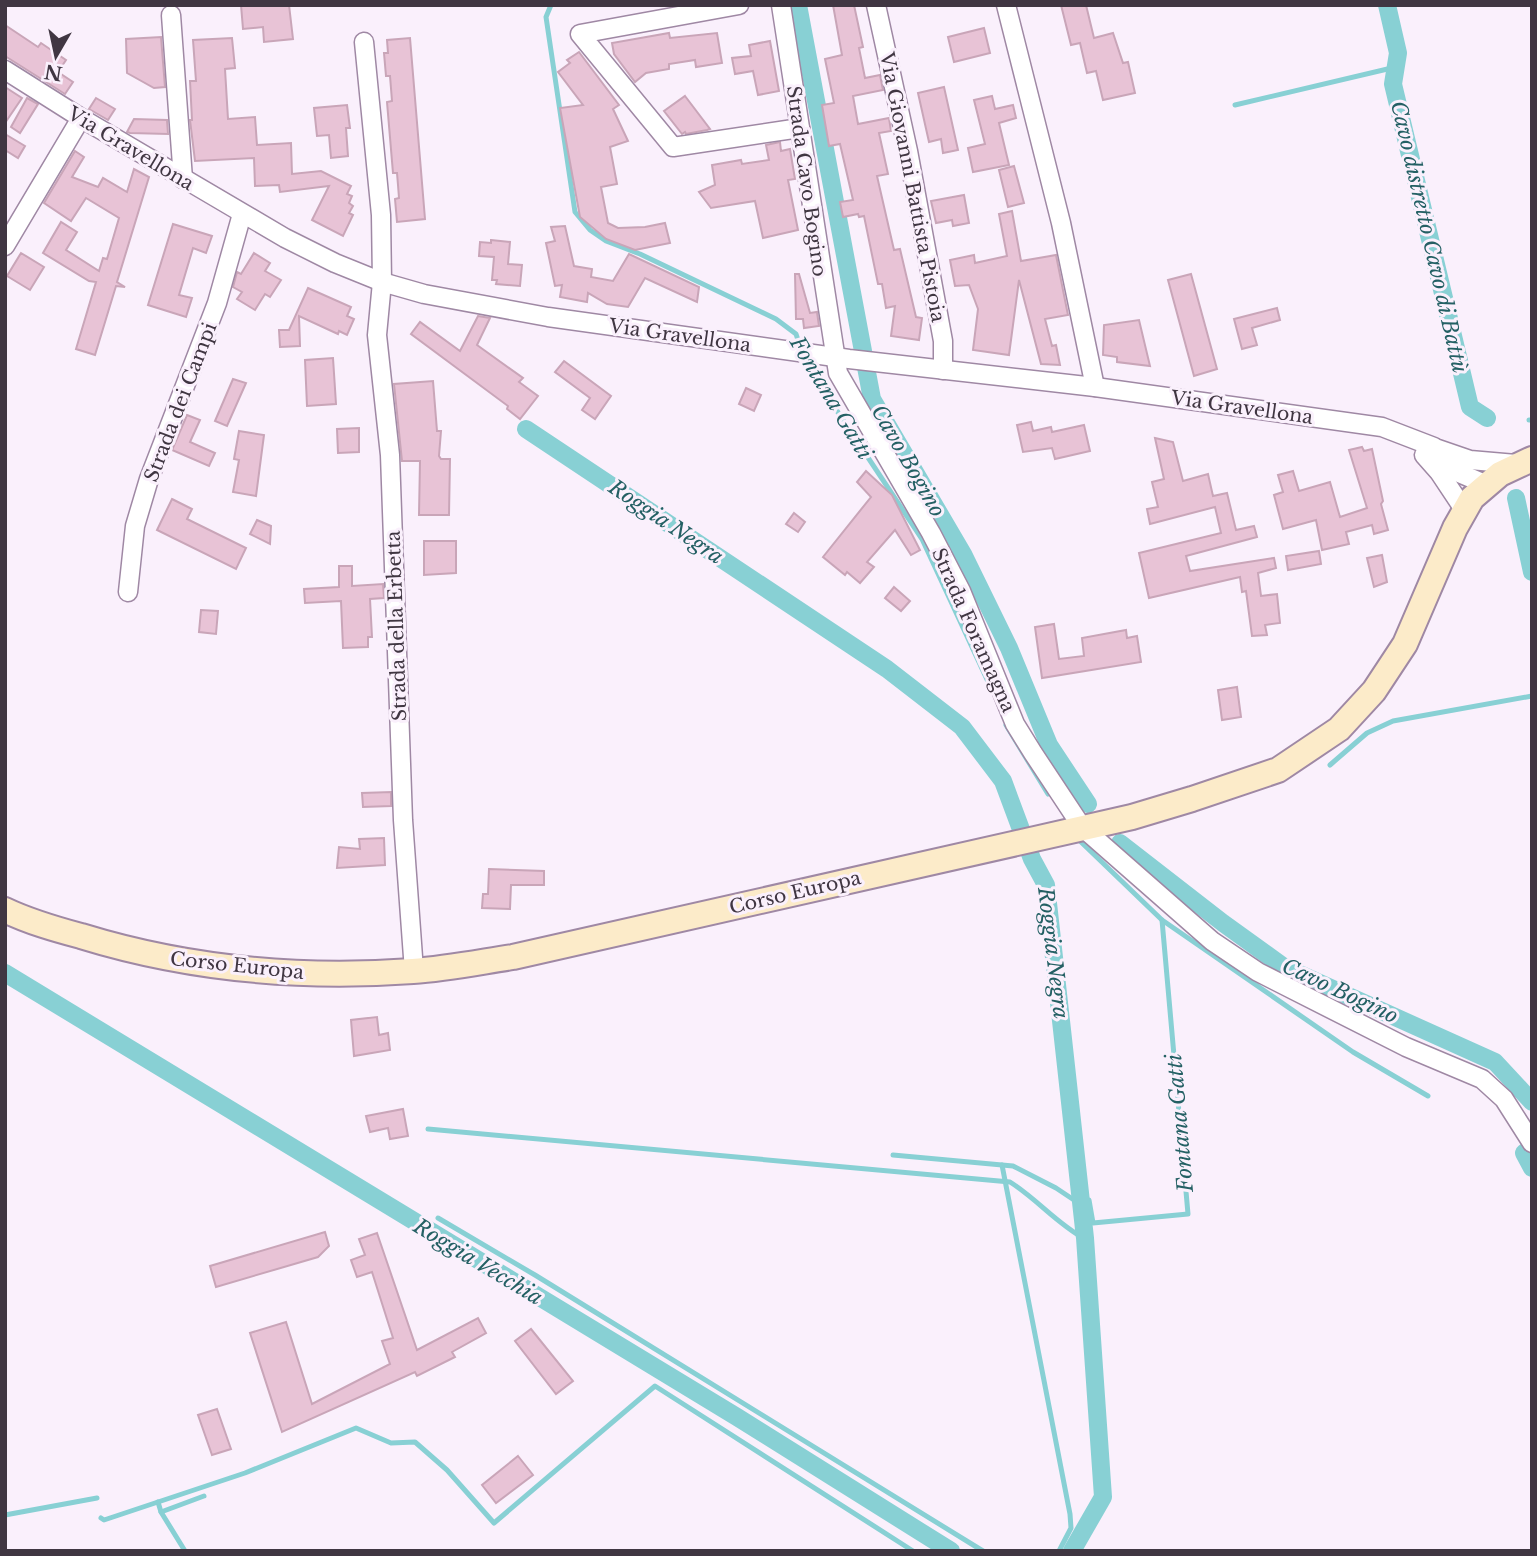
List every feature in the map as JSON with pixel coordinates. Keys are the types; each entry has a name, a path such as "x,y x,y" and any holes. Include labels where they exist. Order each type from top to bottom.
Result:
{"main road":[{"name":"Via Gravellona","path":"1460,520 1472,498 1485,484 1524,462"},
{"name":"Corso Europa","path":"5,911 130,951 221,967 323,974 414,971 513,957 1132,817 1278,770 1339,729 1374,691 1405,644 1460,520"}],"street":[{"path":"739,5 580,34 673,147 800,128"},
{"name":"Strada Cavo Bogino","path":"780,5 841,358"},
{"name":"Via Giovanni Battista Pistoia","path":"876,5 943,341 943,370"},
{"path":"1006,5 1060,223 1095,387"},
{"path":"171,15 183,179"},
{"name":"Strada della Erbetta","path":"364,42 382,215 382,282 377,335 390,455 403,820 414,971"},
{"name":"Via Gravellona","path":"5,70 242,214 335,262 382,282 424,294 489,307 841,358 1095,387 1382,427 1470,460 1524,462"},
{"path":"5,246 81,118"},
{"name":"Strada dei Campi","path":"128,592 135,526 149,479 218,303 242,214"},
{"name":"Strada Foramagna","path":"841,358 838,373 961,591 1015,723 1082,827 1212,941 1258,972 1406,1047 1482,1079 1504,1099 1531,1142"},
{"path":"1409,436 1439,472 1460,520"},
{"name":"Via Gravellona","path":"1434,447 1459,473 1485,484"}],"building":[{"path":"241,5 289,5 293,39 264,42 263,27 243,29"},
{"path":"833,5 854,5 863,47 859,48 865,78 880,75 883,90 853,96 858,124 889,118 891,131 879,133 888,174 877,176 894,250 900,249 916,317 922,318 919,340 891,336 895,306 886,308 882,284 878,284 864,216 859,217 858,214 843,217 840,202 853,200 840,144 829,146 822,105 834,103 825,59 842,55"},
{"path":"1061,5 1086,5 1094,38 1113,33 1123,63 1128,62 1135,93 1103,100 1096,71 1087,73 1080,43 1071,45"},
{"path":"5,25 38,47 41,43 66,60 58,72 73,82 65,94 5,56"},
{"path":"984,28 990,53 954,62 948,37"},
{"path":"669,33 670,38 717,33 722,63 696,67 695,60 669,64 669,69 646,73 635,82 614,54 612,43"},
{"path":"161,37 165,87 154,88 127,73 126,39"},
{"path":"232,38 235,68 225,69 228,119 255,117 257,145 291,143 292,174 321,171 351,186 347,194 352,196 349,203 353,206 349,213 353,215 343,236 312,220 329,186 280,192 279,185 255,186 254,158 195,161 190,120 190,81 196,81 193,40"},
{"path":"410,38 425,219 397,222 397,173 393,173 387,102 392,101 390,76 386,76 384,53 388,53 387,40"},
{"path":"770,41 779,91 758,95 753,71 735,74 732,58 751,56 749,45"},
{"path":"579,52 619,105 613,109 628,141 610,147 617,184 601,187 608,223 618,228 665,223 670,243 635,250 606,239 580,217 560,108 583,105 558,72 570,63 567,60"},
{"path":"5,87 22,98 5,123"},
{"path":"944,87 958,150 943,153 941,139 929,142 918,93"},
{"path":"685,96 710,129 682,134 664,111"},
{"path":"992,96 995,109 1013,105 1016,118 999,123 1009,165 973,172 968,148 985,144 974,100"},
{"path":"27,98 38,104 20,133 11,127"},
{"path":"96,98 115,109 108,120 89,109"},
{"path":"347,105 350,128 346,128 348,156 331,158 329,135 317,136 314,108"},
{"path":"134,119 167,120 168,134 127,132"},
{"path":"5,134 25,146 18,158 5,150"},
{"path":"780,142 781,151 790,149 795,179 788,180 798,230 763,238 755,201 711,208 699,192 715,185 712,165 741,160 742,164 769,160 766,145"},
{"path":"75,151 84,157 72,177 98,187 103,178 127,192 134,169 149,177 117,282 125,287 116,286 95,355 76,349 96,282 89,281 43,253 61,222 77,232 66,250 99,271 103,258 107,259 119,218 86,198 71,221 44,203"},
{"path":"1014,166 1024,203 1008,207 999,170"},
{"path":"964,195 969,223 953,226 952,220 936,223 931,201"},
{"path":"1012,211 1021,261 1056,255 1068,315 1045,319 1052,346 1056,345 1060,365 1041,364 1019,280 1009,355 973,350 978,309 969,285 955,286 950,260 974,255 975,263 1007,256 999,214"},
{"path":"173,224 212,236 206,253 193,248 179,295 192,298 186,317 148,305"},
{"path":"565,226 574,266 592,269 591,277 613,281 629,254 699,287 697,302 645,278 628,307 607,304 588,293 587,302 560,297 562,285 555,286 546,243 555,241 551,227"},
{"path":"491,240 510,242 508,264 522,265 520,286 496,284 497,280 492,280 494,257 479,256 480,242 491,243"},
{"path":"21,253 44,267 30,290 7,276"},
{"path":"254,253 270,263 265,271 281,280 270,297 265,294 255,310 237,299 242,292 233,287 237,272 241,274"},
{"path":"795,274 799,274 810,313 817,312 819,326 804,328 803,319 796,319"},
{"path":"1191,274 1217,369 1194,376 1168,280"},
{"path":"308,288 351,307 347,316 354,319 347,335 339,331 338,334 299,316 300,346 280,347 279,330 289,330"},
{"path":"1277,308 1280,320 1252,328 1257,345 1242,349 1234,319"},
{"path":"478,316 490,318 477,345 523,378 519,382 538,396 520,419 507,409 508,406 411,334 420,322 460,351"},
{"path":"1139,320 1150,366 1117,362 1117,357 1103,355 1104,325"},
{"path":"333,358 336,404 307,406 305,360"},
{"path":"564,361 611,396 595,419 582,410 590,398 555,372"},
{"path":"233,379 246,383 227,426 215,421"},
{"path":"433,381 437,431 441,431 439,456 441,459 450,459 449,515 419,515 420,461 402,461 394,384"},
{"path":"746,388 761,395 754,411 739,404"},
{"path":"187,415 200,420 190,442 215,453 209,466 172,450"},
{"path":"1031,422 1033,431 1051,427 1052,432 1084,425 1090,451 1055,459 1052,448 1023,452 1017,425"},
{"path":"359,428 359,452 338,453 337,429"},
{"path":"239,431 264,435 256,496 233,492 239,460 234,459"},
{"path":"1155,438 1173,442 1183,481 1208,474 1213,496 1227,493 1236,530 1254,526 1257,537 1186,556 1190,571 1274,558 1276,568 1258,573 1261,596 1277,594 1280,623 1265,625 1267,635 1252,636 1246,591 1242,592 1240,577 1149,598 1139,553 1221,533 1215,507 1150,524 1147,509 1158,507 1152,482 1164,479"},
{"path":"1362,447 1364,451 1372,449 1388,530 1374,534 1372,525 1346,532 1349,544 1322,550 1316,520 1283,529 1274,495 1283,492 1278,475 1293,471 1299,491 1330,482 1340,517 1367,508 1349,450"},
{"path":"866,471 892,495 920,550 911,555 895,530 867,562 874,567 860,583 823,557 871,497 857,482"},
{"path":"172,499 192,509 187,519 246,548 236,569 157,530"},
{"path":"794,513 805,522 798,532 786,524"},
{"path":"257,520 271,526 270,544 250,534"},
{"path":"424,541 456,541 456,573 424,575"},
{"path":"1319,551 1321,564 1288,570 1286,556"},
{"path":"1382,555 1387,582 1374,587 1367,558"},
{"path":"339,566 352,566 352,586 383,584 384,598 370,599 372,637 368,637 368,647 343,648 341,601 305,603 304,589 339,587"},
{"path":"894,587 910,601 901,611 885,598"},
{"path":"201,610 218,611 216,634 199,632"},
{"path":"1054,624 1059,659 1084,656 1082,638 1126,630 1127,638 1137,636 1141,662 1042,678 1035,627"},
{"path":"1237,687 1241,717 1222,720 1218,690"},
{"path":"391,792 391,806 363,807 362,793"},
{"path":"384,838 385,865 337,868 339,847 360,849 359,839"},
{"path":"489,869 544,871 544,885 511,885 510,909 482,908 483,894 488,894"},
{"path":"377,1017 379,1035 388,1033 390,1050 354,1056 351,1020"},
{"path":"403,1109 408,1136 390,1139 388,1128 370,1132 366,1116"},
{"path":"325,1232 329,1246 318,1257 216,1287 210,1266"},
{"path":"377,1233 417,1350 478,1318 486,1333 452,1352 455,1357 417,1376 415,1372 282,1432 250,1333 286,1322 312,1404 390,1364 382,1341 393,1338 372,1272 357,1277 351,1260 365,1255 359,1239"},
{"path":"531,1329 573,1381 556,1394 515,1341"},
{"path":"217,1409 231,1449 212,1455 198,1415"},
{"path":"518,1456 533,1475 496,1503 482,1485"}],"waterway":[{"name":"Fontana Gatti","path":"551,5 546,17 575,212 590,230 606,241 640,254 776,319 796,334 806,364 922,539 990,686"},
{"name":"Cavo Bogino","path":"798,5 872,399 963,554 1009,648 1049,745 1088,804"},
{"name":"Cavo distretto Cavo di Battù","path":"1387,5 1398,53 1393,84 1470,407 1487,418"},
{"path":"1235,105 1396,67"},
{"name":"Roggia Negra","path":"526,429 887,669 962,727 1003,781 1032,859 1046,885 1085,1238 1103,1497 1072,1551"},
{"name":"Cavo distretto Cavo di Battù","path":"1516,498 1532,572"},
{"path":"1330,765 1367,733 1393,721 1532,696"},
{"name":"Fontana Gatti","path":"1006,725 1048,794"},
{"name":"Fontana Gatti","path":"1080,841 1162,920 1353,1052 1428,1096"},
{"name":"Cavo Bogino","path":"1120,843 1284,967 1495,1062 1532,1102"},
{"name":"Fontana Gatti","path":"893,1155 1013,1166 1074,1200 1089,1200 1093,1223 1188,1214 1162,920"},
{"name":"Roggia Vecchia","path":"5,973 737,1417 951,1551"},
{"path":"428,1129 1010,1182 1085,1239"},
{"name":"Cavo distretto Cavo di Battù","path":"1532,1147 1524,1153 1532,1168"},
{"path":"1002,1165 1070,1514 1071,1528 1059,1551"},
{"path":"438,1218 983,1551"},
{"name":"Cavo distretto Cavo di Battù","path":"101,1518 104,1520 245,1473 356,1428 391,1443 415,1442 447,1470 494,1523 655,1386 913,1551"},
{"path":"161,1512 204,1496"},
{"name":"Cavo distretto Cavo di Battù","path":"5,1515 97,1498"},
{"name":"Cavo distretto Cavo di Battù","path":"158,1502 161,1512 185,1551"}]}
